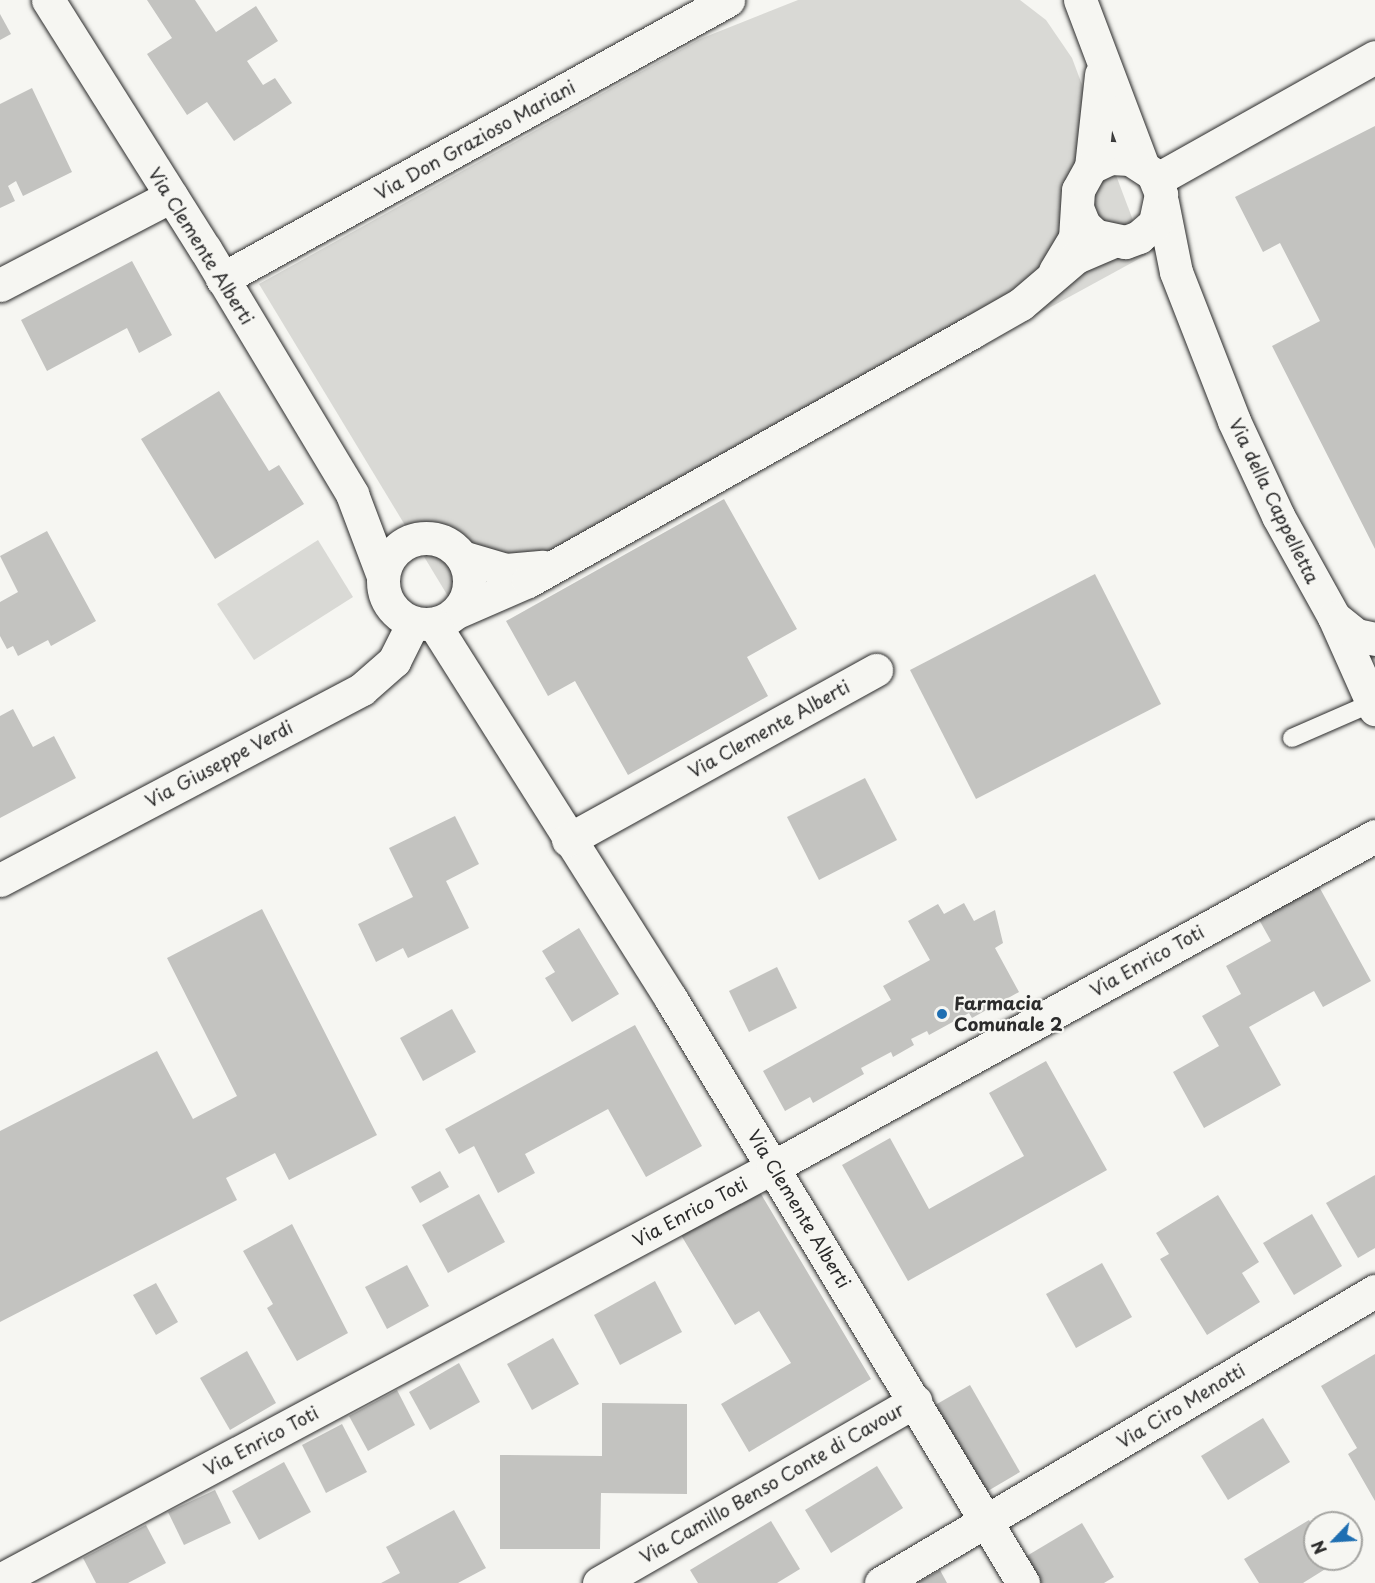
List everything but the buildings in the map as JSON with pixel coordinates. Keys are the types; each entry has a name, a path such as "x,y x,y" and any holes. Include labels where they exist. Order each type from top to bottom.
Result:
{"street":[{"name":"Via Clemente Alberti","path":"48,0 171,196 352,494 383,576"},
{"name":"Via Don Grazioso Mariani","path":"222,279 728,0"},
{"name":"Via della Cappelletta","path":"1080,0 1153,182 1182,289 1248,453 1334,617 1373,706"},
{"path":"1153,182 1375,57"},
{"name":"Via della Cappelletta","path":"1091,167 1102,58"},
{"path":"1047,282 1071,246 1080,184 1091,167 1117,157 1153,182"},
{"path":"550,565 506,570 462,557 447,543 419,538 394,551 383,576 388,602 401,617 435,620 519,585 550,565 1007,313 1076,257 1121,241 1155,223 1153,182"},
{"path":"0,285 171,196"},
{"path":"1078,210 1090,231 1121,241"},
{"name":"Via della Cappelletta","path":"1121,241 1161,262 1182,289"},
{"name":"Via Clemente Alberti","path":"352,494 384,519 419,538"},
{"path":"435,620 469,585 462,557"},
{"path":"1334,617 1356,635 1375,639"},
{"name":"Via Clemente Alberti","path":"435,620 568,840 773,1167 1023,1583"},
{"name":"Via Giuseppe Verdi","path":"0,880 362,689 435,620"},
{"name":"Via Clemente Alberti","path":"568,840 876,670"},
{"name":"Via Enrico Toti","path":"0,1580 773,1167 1375,836"},
{"name":"Via Ciro Menotti","path":"881,1583 1375,1291"},
{"name":"Via Camillo Benso Conte di Cavour","path":"599,1583 915,1401"}],"lane":[{"path":"1292,738 1373,706"}],"shaded area":[{"path":"798,0 1020,0 1046,20 1072,58 1146,255 466,626 259,284 700,39"},
{"path":"318,540 353,597 254,660 217,604"}],"place":[{"name":"Farmacia Comunale 2","path":"942,1014"}]}
